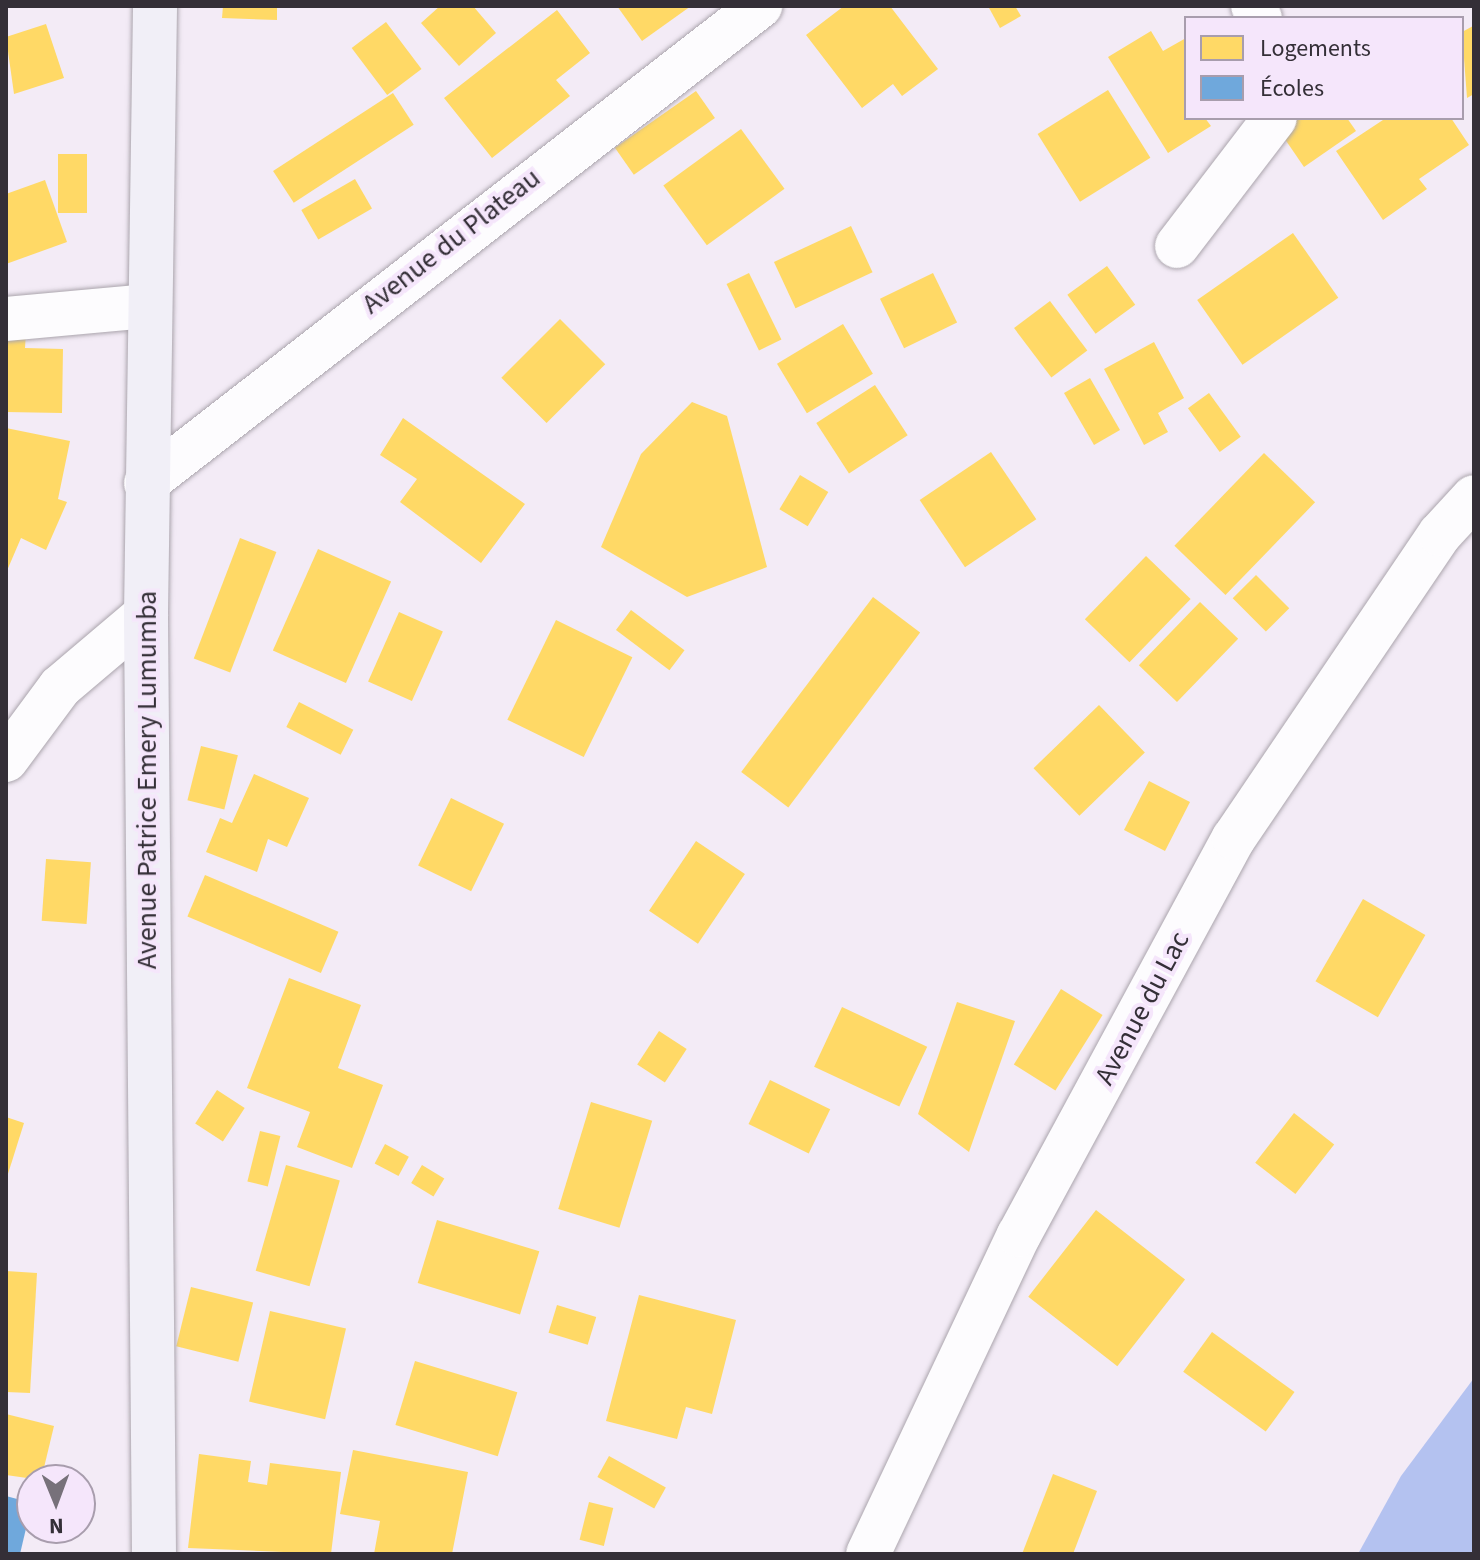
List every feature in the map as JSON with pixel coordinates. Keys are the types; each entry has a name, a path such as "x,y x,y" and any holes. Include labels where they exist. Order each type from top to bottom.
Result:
{"main road":[{"name":"Avenue Patrice Emery Lumumba","path":"154,1554 146,483 155,6"}],"street":[{"name":"Avenue du Plateau","path":"146,483 760,6"},
{"path":"1177,246 1273,120"},
{"path":"6,319 149,306"},
{"name":"Avenue du Lac","path":"868,1554 1019,1235 1234,838 1440,534 1474,497"},
{"path":"6,760 60,687 146,614"}],"water":[{"path":"1474,1378 1474,1554 1358,1554 1401,1476"}],"building: Logements":[{"path":"223,6 277,6 277,20 222,18"},
{"path":"440,6 473,6 496,33 459,66 421,23"},
{"path":"617,6 691,6 642,41"},
{"path":"844,6 890,6 938,69 902,96 893,84 862,108 806,35"},
{"path":"988,6 1015,6 1021,16 1000,28"},
{"path":"557,10 590,53 556,80 570,96 492,158 444,98"},
{"path":"386,22 422,69 387,95 352,48"},
{"path":"46,24 64,78 14,94 6,37"},
{"path":"1473,26 1474,94 1467,98 1464,58 1464,31"},
{"path":"1151,31 1163,51 1184,39 1184,120 1206,120 1211,126 1168,153 1108,57"},
{"path":"1108,90 1150,158 1080,202 1038,134"},
{"path":"696,91 715,118 634,175 615,148"},
{"path":"393,93 414,125 294,203 273,171"},
{"path":"1291,120 1348,120 1356,131 1304,167 1278,129"},
{"path":"1383,120 1452,120 1469,145 1419,179 1427,189 1383,220 1336,151"},
{"path":"741,129 784,189 707,245 663,185"},
{"path":"58,154 87,154 87,213 58,213"},
{"path":"355,179 372,208 318,239 301,210"},
{"path":"45,180 67,242 6,264 6,194"},
{"path":"851,226 873,272 796,308 774,262"},
{"path":"1293,233 1338,298 1242,365 1197,300"},
{"path":"1107,266 1135,305 1096,334 1067,295"},
{"path":"749,273 781,340 759,350 727,284"},
{"path":"933,273 957,322 904,348 880,299"},
{"path":"1050,301 1087,351 1051,378 1014,328"},
{"path":"560,319 605,364 547,423 501,378"},
{"path":"843,324 873,374 807,413 777,364"},
{"path":"6,332 26,332 25,348 63,349 62,413 6,412"},
{"path":"1154,342 1184,398 1158,413 1168,432 1144,445 1104,369"},
{"path":"1090,378 1120,430 1094,445 1064,393"},
{"path":"875,385 908,435 849,473 816,423"},
{"path":"1209,393 1241,437 1220,452 1188,408"},
{"path":"692,402 727,416 767,567 687,597 601,547 641,454"},
{"path":"403,418 525,504 481,563 400,502 417,479 380,455"},
{"path":"6,428 70,441 58,499 67,502 46,550 21,538 6,573"},
{"path":"991,452 1036,519 965,567 920,500"},
{"path":"1264,453 1315,502 1225,595 1174,546"},
{"path":"800,475 828,492 808,526 779,509"},
{"path":"240,538 276,552 230,672 194,658"},
{"path":"318,549 391,582 346,683 273,650"},
{"path":"1146,556 1191,599 1129,662 1085,619"},
{"path":"1256,575 1289,608 1266,632 1233,598"},
{"path":"873,597 920,633 788,807 741,772"},
{"path":"1200,602 1238,639 1177,702 1139,665"},
{"path":"631,610 685,650 669,670 616,630"},
{"path":"399,612 443,632 412,701 368,681"},
{"path":"556,620 632,657 584,757 507,720"},
{"path":"299,702 353,730 341,755 286,727"},
{"path":"1099,705 1145,752 1079,816 1034,768"},
{"path":"201,746 238,755 224,810 187,800"},
{"path":"254,774 309,798 287,847 268,839 257,872 206,852 220,818 232,823"},
{"path":"1149,781 1190,802 1165,851 1124,830"},
{"path":"451,798 504,824 471,891 418,865"},
{"path":"696,841 745,874 698,944 649,911"},
{"path":"46,859 91,862 87,924 42,921"},
{"path":"205,875 338,932 321,973 187,916"},
{"path":"1363,899 1425,935 1378,1017 1316,981"},
{"path":"289,978 361,1005 338,1068 383,1085 352,1168 297,1147 310,1112 247,1088"},
{"path":"1061,989 1103,1015 1055,1090 1014,1064"},
{"path":"957,1002 1015,1021 969,1152 918,1114"},
{"path":"842,1007 927,1047 899,1107 814,1067"},
{"path":"659,1031 687,1049 665,1083 637,1065"},
{"path":"770,1080 830,1109 809,1153 749,1124"},
{"path":"217,1090 245,1108 223,1142 195,1124"},
{"path":"591,1102 652,1121 619,1228 558,1209"},
{"path":"1294,1113 1334,1144 1295,1194 1255,1163"},
{"path":"6,1117 24,1123 7,1177 6,1177"},
{"path":"260,1131 280,1136 268,1187 247,1181"},
{"path":"385,1144 409,1157 399,1176 375,1163"},
{"path":"286,1165 340,1180 310,1286 256,1271"},
{"path":"422,1165 444,1178 433,1196 411,1183"},
{"path":"1096,1210 1185,1280 1117,1366 1028,1297"},
{"path":"437,1220 539,1251 520,1314 418,1283"},
{"path":"6,1271 37,1273 30,1393 6,1392"},
{"path":"191,1287 253,1302 238,1362 176,1346"},
{"path":"639,1295 736,1320 712,1414 686,1407 677,1439 606,1421"},
{"path":"557,1305 596,1317 588,1345 549,1333"},
{"path":"270,1311 346,1329 325,1419 249,1402"},
{"path":"1212,1332 1295,1392 1266,1432 1183,1372"},
{"path":"415,1361 517,1392 498,1456 395,1425"},
{"path":"6,1414 54,1426 45,1464 16,1464 16,1476 6,1475"},
{"path":"353,1450 468,1472 452,1554 374,1554 380,1521 340,1514"},
{"path":"199,1454 251,1461 248,1482 267,1485 270,1463 341,1472 331,1554 188,1548"},
{"path":"609,1456 666,1488 654,1509 597,1477"},
{"path":"1053,1474 1097,1491 1073,1554 1022,1554"},
{"path":"589,1502 613,1508 604,1546 580,1540"}],"building: Écoles":[{"path":"6,1496 16,1499 16,1544 22,1544 20,1554 6,1554"}]}
